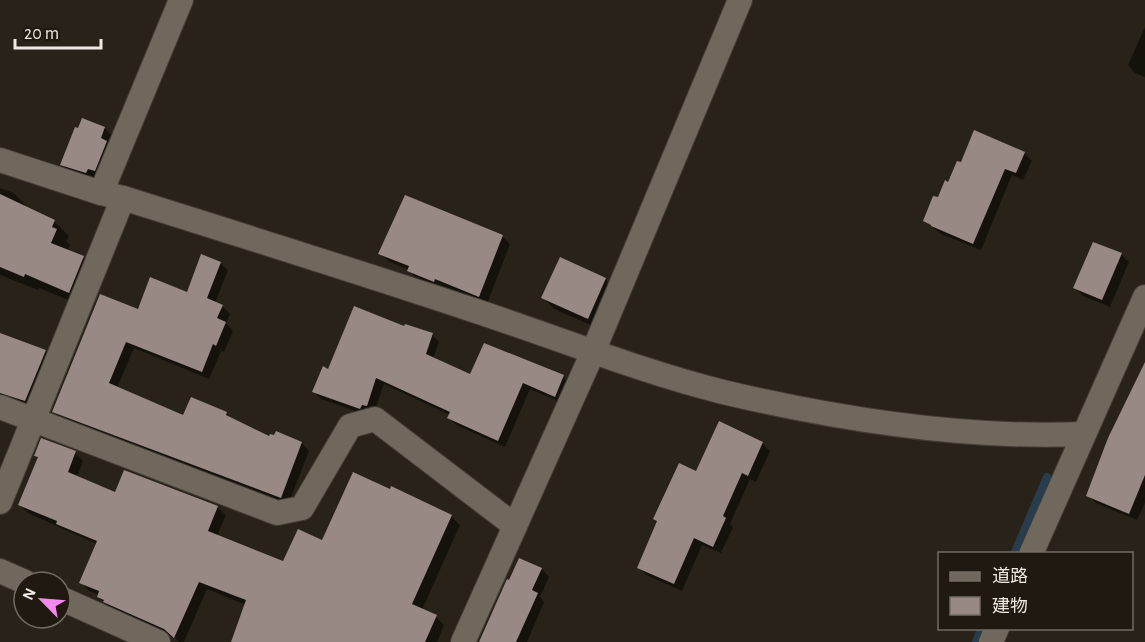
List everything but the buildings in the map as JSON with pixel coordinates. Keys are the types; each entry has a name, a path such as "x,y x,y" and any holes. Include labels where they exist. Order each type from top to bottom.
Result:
{"street":[{"path":"0,502 34,420 181,0"},
{"path":"463,642 593,352 740,0"},
{"path":"0,160 12,166 290,250 593,352 721,391 835,415 984,434 1084,434"},
{"path":"1032,552 1145,297"},
{"path":"0,407 277,513 302,508 350,426 375,419 515,526"},
{"path":"72,603 158,642"}],"waterway":[{"path":"1015,552 1047,477"},
{"path":"976,642 980,630"}]}
